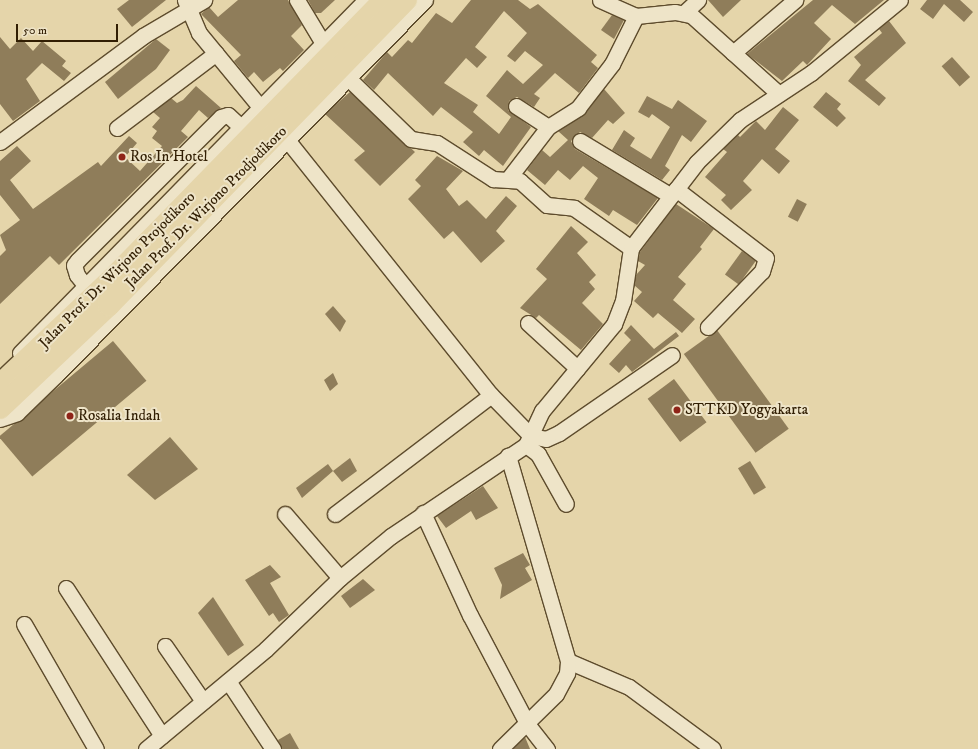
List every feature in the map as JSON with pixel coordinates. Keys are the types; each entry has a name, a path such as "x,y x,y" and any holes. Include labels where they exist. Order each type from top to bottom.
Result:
{"highway":[{"name":"Jalan Prof. Dr. Wirjono Projodikoro","path":"0,385 113,278 384,0"},
{"name":"Jalan Prof. Dr. Wirjono Prodjodikoro","path":"0,408 113,309 406,0"}],"street":[{"path":"0,142 186,4 204,0"},
{"path":"297,0 324,45"},
{"path":"0,371 260,107 324,45 366,0"},
{"path":"0,419 17,413 113,309 288,141 425,0"},
{"path":"600,0 636,16 684,12 698,0"},
{"path":"734,53 794,0"},
{"path":"146,749 228,681 340,578 423,513 508,456 529,440 542,411 621,311 631,248 697,162 740,120 854,40 900,0"},
{"path":"186,4 199,33 260,107"},
{"path":"684,12 734,53 779,94"},
{"path":"508,180 548,127 578,108 612,64 636,16"},
{"path":"117,128 216,53"},
{"path":"349,79 411,139 437,143 493,179 508,180 515,178 527,184 547,205 574,208 591,217 631,248"},
{"path":"516,106 548,127"},
{"path":"85,285 77,275 74,265 78,260 224,115 241,127"},
{"path":"288,141 491,395 529,440 566,504"},
{"path":"580,141 673,192 766,258 762,271 708,328"},
{"path":"147,192 162,206"},
{"path":"528,323 577,368"},
{"path":"529,440 546,439 559,433 672,355"},
{"path":"335,514 491,395"},
{"path":"500,749 528,725 556,694 567,673 568,661 508,456"},
{"path":"423,513 470,615 528,725 547,749"},
{"path":"285,514 340,578"},
{"path":"66,588 162,736"},
{"path":"24,624 96,749"},
{"path":"165,646 203,701"},
{"path":"568,661 629,687 713,749"},
{"path":"228,681 273,749"}],"building":[{"path":"129,0 166,0 132,27 117,9"},
{"path":"238,0 288,0 302,25 291,36 304,50 283,71 280,68 263,82 254,72 248,78 234,61 241,55 201,14 209,7 218,17"},
{"path":"308,0 335,0 321,13 315,13"},
{"path":"471,0 518,0 530,9 538,4 597,55 591,62 598,68 579,93 555,73 534,94 540,98 534,107 517,97 509,101 508,110 531,127 503,166 484,150 479,156 463,142 473,132 441,107 433,116 388,73 374,90 363,80 387,52 392,57 408,40 412,43 436,13 452,23","holes":["504,11 527,33 507,56 515,62 525,51 543,65 523,84 507,70 486,96 511,117 499,134 473,112 478,105 444,83 466,58 477,68 487,57 475,47"]},
{"path":"708,0 741,0 723,17"},
{"path":"813,0 884,0 855,24 832,5 814,23 831,39 807,65 803,61 782,81 747,54"},
{"path":"927,0 960,0 973,12 964,22 944,4 933,19 920,9"},
{"path":"612,15 624,20 614,39 601,30"},
{"path":"889,21 906,43 865,80 886,98 879,106 848,81 861,65 854,57 882,33 879,29"},
{"path":"0,37 10,49 21,38 33,51 42,41 66,61 62,66 71,73 64,81 42,63 26,79 40,101 13,121 0,104"},
{"path":"156,39 170,50 156,69 118,99 105,82"},
{"path":"952,57 970,77 960,86 942,66"},
{"path":"196,86 221,108 208,118 199,110 181,131 188,137 59,265 50,256 0,304 0,256 6,250 0,235 20,220 0,195 0,161 17,146 31,161 10,180 33,209 98,162 101,166 129,136 137,143 125,157 140,171 162,146 152,138 157,131 152,127 160,118 153,112 171,98 177,103 183,100"},
{"path":"604,89 625,113 613,124 608,120 592,138 580,132 571,141 575,149 658,198 637,225 613,210 609,216 584,199 598,178 583,166 570,180 558,170 545,185 527,170 542,150 550,157 568,140 558,131 585,114"},
{"path":"350,92 415,152 380,186 354,160 365,151 325,114"},
{"path":"826,92 841,104 837,109 846,118 837,127 813,107"},
{"path":"647,96 672,109 678,100 707,121 691,142 682,135 665,166 670,170 662,180 612,150 624,130 635,138 630,146 651,159 670,127 652,114 649,118 638,112"},
{"path":"783,107 799,120 775,149 790,161 779,174 762,159 743,181 752,190 731,210 721,200 726,195 705,177 727,152 723,149 738,135 740,137 756,121 765,130"},
{"path":"437,156 463,171 446,189 459,206 467,200 486,219 506,196 517,206 496,231 505,241 481,263 453,231 444,239 408,199 421,186 415,180"},
{"path":"797,199 807,204 798,222 788,217"},
{"path":"676,204 714,229 700,247 702,249 678,277 686,284 673,300 695,319 682,333 658,313 653,318 634,301 642,292 634,285 636,275 645,265 638,261 640,252"},
{"path":"571,226 588,242 577,253 596,275 589,282 595,289 582,303 603,324 581,350 539,315 536,318 520,308 547,279 536,269"},
{"path":"742,251 756,261 739,284 725,274"},
{"path":"333,306 346,321 340,332 325,314"},
{"path":"631,325 654,349 676,332 679,336 632,372 626,365 619,373 609,364 631,340 624,333"},
{"path":"717,330 789,429 756,453 684,354"},
{"path":"113,341 146,381 32,477 0,438 0,436"},
{"path":"333,373 338,384 330,391 324,380"},
{"name":"STTKD Yogyakarta","path":"674,379 706,422 680,442 648,399"},
{"path":"170,437 198,469 155,500 127,475"},
{"path":"350,458 357,471 342,482 333,471"},
{"path":"750,461 766,488 754,495 738,468"},
{"path":"328,464 333,471 302,498 296,488"},
{"path":"483,486 498,508 476,520 471,511 446,528 437,516"},
{"path":"523,553 530,565 525,568 532,580 500,599 502,585 494,568"},
{"path":"270,565 281,577 270,583 289,615 279,622 273,613 269,616 245,580"},
{"path":"363,579 375,590 350,608 341,596"},
{"path":"213,597 244,645 228,656 198,613"},
{"path":"290,733 299,749 282,749 278,740"},
{"path":"525,737 530,749 513,749"}],"place":[{"name":"Ros In Hotel","path":"122,157"},
{"name":"STTKD Yogyakarta","path":"677,410"},
{"name":"Rosalia Indah","path":"70,416"}]}
